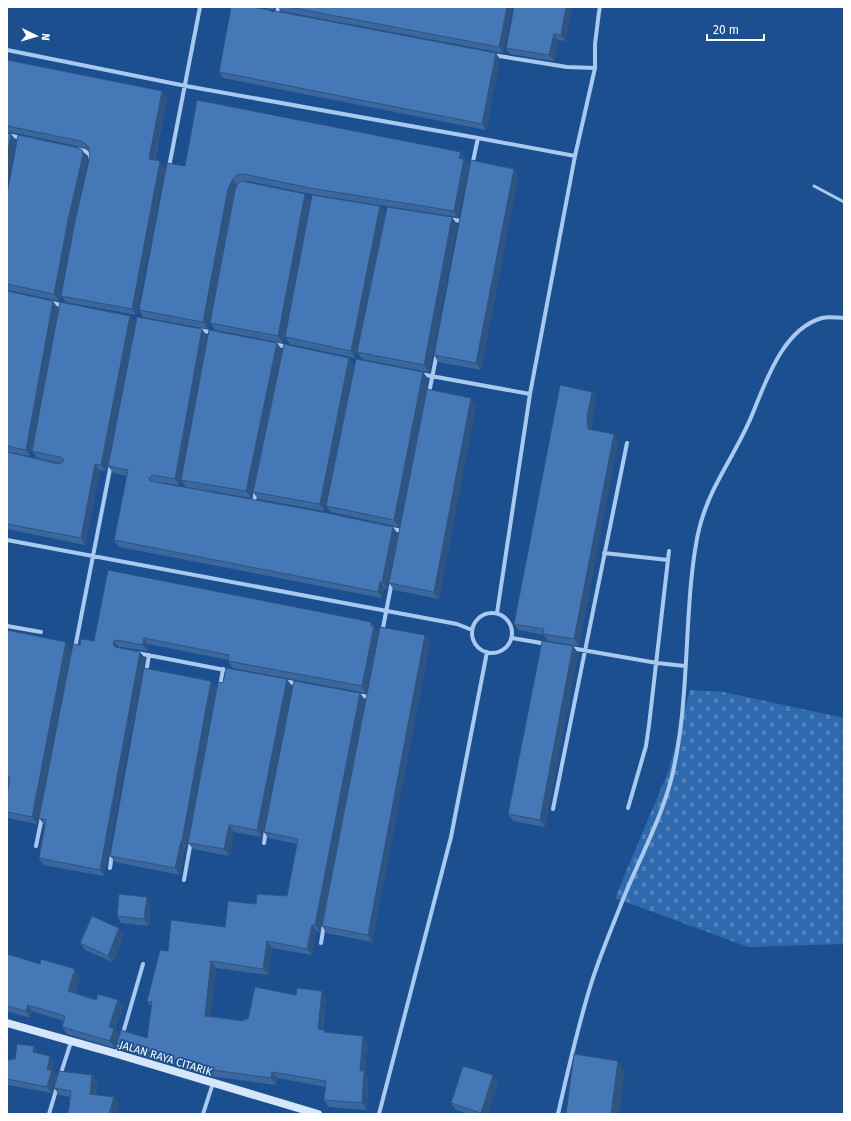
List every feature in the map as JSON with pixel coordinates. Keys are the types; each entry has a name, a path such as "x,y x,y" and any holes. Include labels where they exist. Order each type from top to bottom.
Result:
{"street":[{"path":"169,171 200,7"},
{"path":"277,15 278,7"},
{"path":"497,613 530,394 575,156 595,68 595,44 600,7"},
{"path":"270,13 284,16"},
{"path":"7,50 186,86 575,156"},
{"path":"506,57 508,50"},
{"path":"491,55 567,67 595,68"},
{"path":"7,135 27,139"},
{"path":"18,145 20,137"},
{"path":"471,171 478,138"},
{"path":"70,148 85,151 90,155 90,169"},
{"path":"459,229 462,214"},
{"path":"445,219 461,221"},
{"path":"61,313 64,297"},
{"path":"42,301 70,306"},
{"path":"558,1114 576,1038 592,981 621,904 660,813 671,780 678,739 685,666 688,612 695,549 701,521 721,472 739,443 752,416 764,384 790,339 806,325 824,318 844,318"},
{"path":"209,340 212,325"},
{"path":"197,330 218,334"},
{"path":"284,354 287,339"},
{"path":"271,344 293,348"},
{"path":"428,399 438,345"},
{"path":"418,373 530,394"},
{"path":"554,809 627,443"},
{"path":"74,651 112,460"},
{"path":"254,502 257,486"},
{"path":"247,501 261,503"},
{"path":"400,538 402,523"},
{"path":"386,528 401,531"},
{"path":"7,540 457,624 472,630"},
{"path":"628,808 646,746 653,700 669,551"},
{"path":"604,553 668,560"},
{"path":"382,634 393,574"},
{"path":"488,613 497,613 504,616 509,622 512,630 512,638 503,650 495,653 487,652 479,648 473,640 472,630 475,622 481,616 488,613"},
{"path":"7,626 41,632"},
{"path":"512,638 548,644"},
{"path":"563,647 657,663 685,666"},
{"path":"379,1114 451,837 487,652"},
{"path":"135,653 238,672"},
{"path":"145,678 149,655"},
{"path":"219,693 223,669"},
{"path":"281,680 303,684"},
{"path":"294,690 296,683"},
{"path":"367,705 370,689"},
{"path":"354,694 369,697"},
{"path":"36,846 42,815"},
{"path":"264,843 267,827"},
{"path":"184,880 192,834"},
{"path":"110,868 113,852"},
{"path":"321,943 325,920"},
{"path":"116,1054 143,964"},
{"name":"JALAN RAYA CITARIK","path":"7,1024 116,1054 318,1114"},
{"path":"60,1078 71,1042"},
{"path":"203,1114 213,1083"},
{"path":"49,1114 58,1085"}],"lane":[{"path":"814,186 844,202"}],"green space":[{"path":"690,690 724,692 844,718 844,944 748,947 615,898 668,772"}],"building":[{"path":"231,7 251,7 270,10 272,12 275,11 496,53 482,124 219,72"},
{"path":"289,7 507,7 499,47"},
{"path":"514,7 566,7 561,35 554,34 549,55 506,48"},
{"path":"7,60 162,91 149,159 160,161 132,309 61,296 75,221 90,156 88,146 81,141 7,126"},
{"path":"197,100 461,152 459,158 464,159 454,211 310,188 243,174 237,175 233,179 228,189 203,322 139,310 167,163 185,166"},
{"path":"7,133 11,134 7,156"},
{"path":"18,135 79,148 82,150 83,155 68,220 54,294 7,284 7,194"},
{"path":"471,160 514,169 476,363 434,355"},
{"path":"242,181 305,194 278,336 210,323 235,190 238,183"},
{"path":"312,195 380,206 351,351 285,337"},
{"path":"387,207 452,217 424,365 357,352"},
{"path":"7,291 53,301 26,450 7,446"},
{"path":"60,302 130,316 101,465 95,464 81,538 7,524 7,452 59,464 63,462 63,459 60,457 32,451"},
{"path":"137,317 202,329 175,479 153,475 149,478 150,481 322,512 393,527 382,582 380,582 378,592 114,540 128,470 108,466"},
{"path":"209,330 277,343 246,491 181,480"},
{"path":"284,344 349,358 320,504 253,492"},
{"path":"356,359 423,372 394,520 326,506"},
{"path":"560,385 592,392 587,417 588,429 614,434 574,639 543,634 544,629 514,624"},
{"path":"427,389 471,398 434,592 389,583"},
{"path":"108,570 371,622 371,626 374,626 362,686 228,661 229,655 144,638 143,645 117,640 114,641 113,644 115,647 140,652 100,870 39,858 46,820 39,818 73,644 80,645 81,639 94,641"},
{"path":"380,627 425,635 368,935 322,926"},
{"path":"7,630 66,642 32,817 7,812 7,794 10,777 7,777"},
{"path":"542,641 573,646 540,820 508,814"},
{"path":"144,668 211,681 182,841 175,868 110,856"},
{"path":"226,668 287,679 257,830 229,825 224,849 188,843 218,682 223,683"},
{"path":"294,681 360,693 315,925 312,925 307,949 267,941 263,969 211,961 205,1016 244,1021 244,1019 248,1019 255,987 296,995 297,988 322,991 318,1029 324,1030 324,1032 363,1036 360,1071 364,1071 362,1103 324,1100 326,1081 272,1072 271,1078 199,1068 200,1063 170,1059 117,1043 121,1030 147,1038 152,1002 147,1001 160,950 168,951 171,920 225,927 228,901 256,904 257,894 287,896 298,839 264,832"},
{"path":"119,894 147,897 144,919 117,916"},
{"path":"92,916 119,928 108,956 80,943"},
{"path":"7,954 40,964 41,959 75,969 68,991 96,1000 98,994 118,1000 109,1027 114,1028 110,1041 62,1027 65,1016 28,1005 26,1011 7,1006"},
{"path":"17,1044 34,1046 33,1052 50,1056 47,1070 52,1070 47,1087 7,1079 7,1060 15,1059"},
{"path":"574,1054 618,1061 611,1114 566,1114"},
{"path":"463,1066 493,1075 481,1113 451,1103"},
{"path":"59,1071 92,1075 90,1094 114,1097 109,1114 68,1114 71,1091 54,1088"}]}
